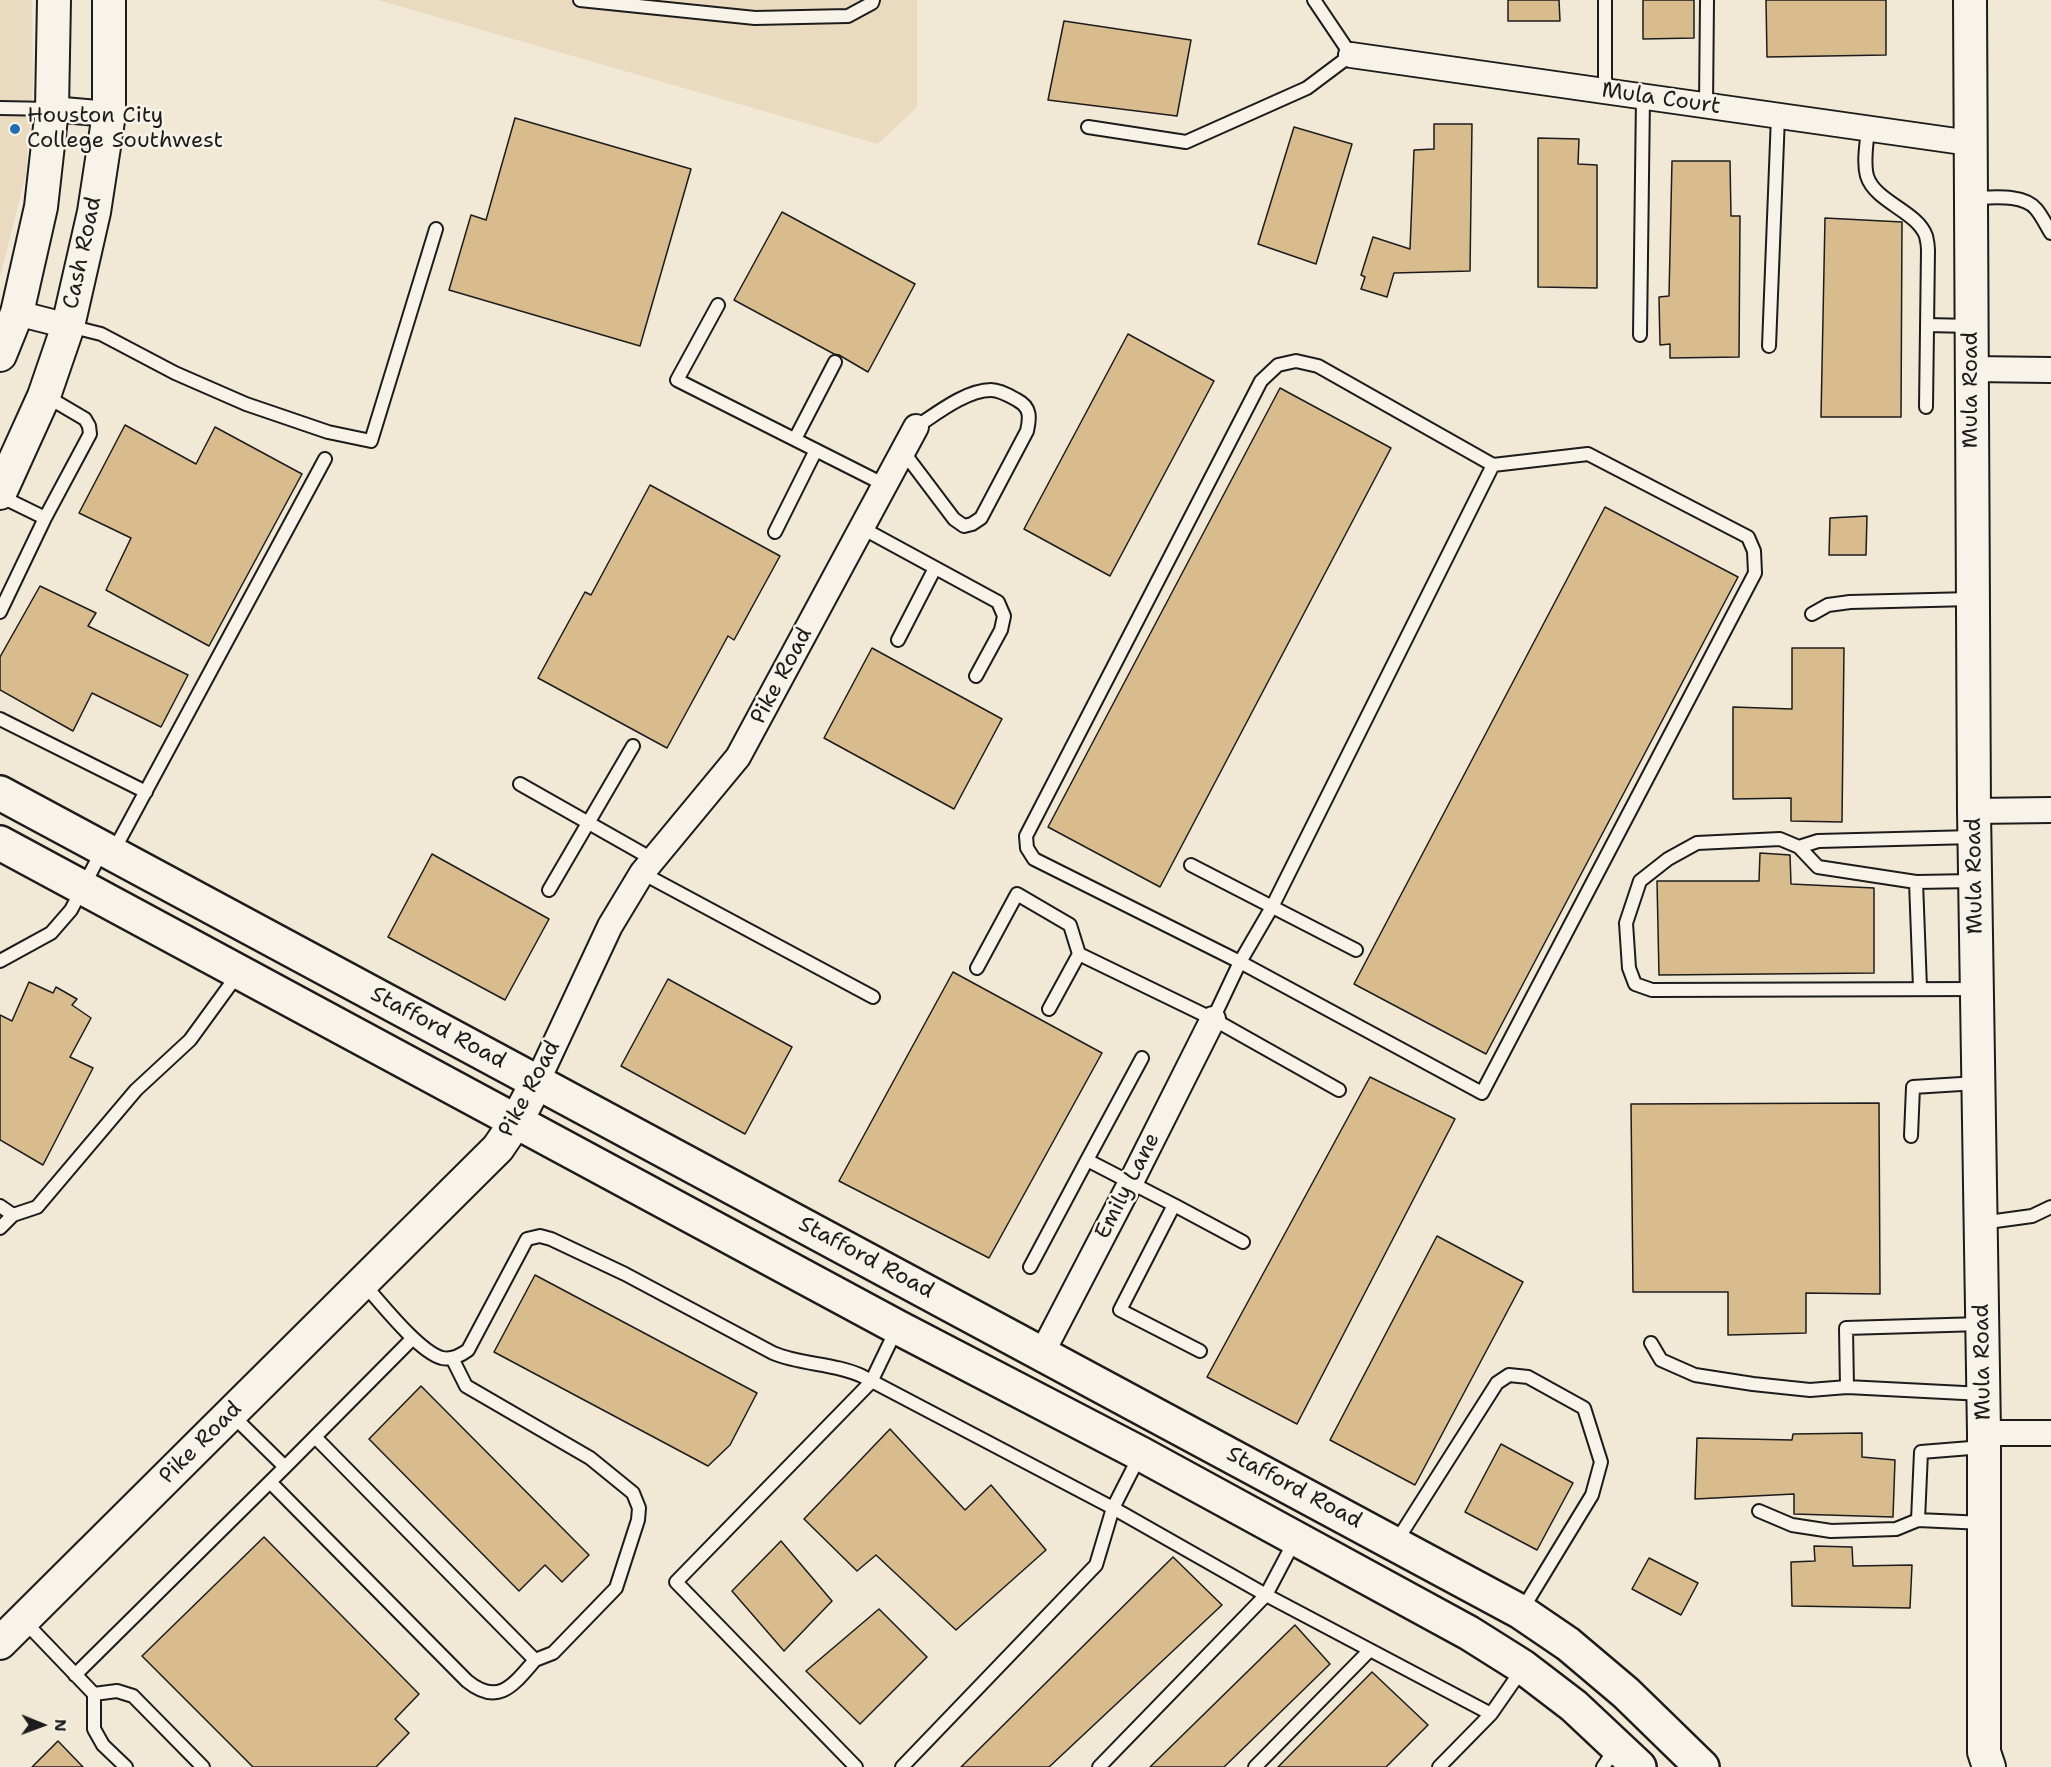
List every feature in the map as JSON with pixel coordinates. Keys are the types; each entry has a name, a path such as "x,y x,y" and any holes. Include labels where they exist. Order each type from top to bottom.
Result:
{"main road":[{"name":"Stafford Road","path":"0,793 1521,1612 1568,1644 1626,1693 1702,1767"},
{"name":"Stafford Road","path":"0,843 897,1327 1141,1454 1469,1633 1523,1667 1574,1706 1620,1760"},
{"path":"897,1327 921,1288"},
{"path":"1296,1539 1319,1502"}],"street":[{"path":"0,354 17,313 41,207 52,109 54,0"},
{"name":"Cash Road","path":"0,495 45,396 68,326 94,212 109,114 109,0"},
{"name":"Mula Road","path":"1970,0 1974,824 1984,1440 1982,1762"},
{"name":"Mula Court","path":"1351,55 1970,143"},
{"path":"52,109 109,114"},
{"path":"17,313 68,326"},
{"path":"1971,369 2051,370"},
{"name":"Pike Road","path":"0,1643 498,1148 517,1120 537,1082 610,926 648,866 738,757 916,427"},
{"path":"1974,824 2051,810"},
{"name":"Emily Lane","path":"1042,1353 1213,1019"},
{"path":"1984,1440 2051,1433"}],"lane":[{"path":"580,0 755,18 848,16 872,3 873,0"},
{"path":"1088,127 1186,142 1307,88 1351,55 1314,0"},
{"path":"1605,0 1605,91"},
{"path":"1706,106 1707,0"},
{"path":"1640,335 1643,97"},
{"path":"0,108 52,109"},
{"path":"1769,346 1778,116"},
{"path":"1868,129 1865,167 1868,179 1875,190 1906,213 1926,235 1928,250 1926,406"},
{"path":"1970,198 2026,201 2035,207 2051,233"},
{"path":"68,326 101,334 176,373 246,404 328,432 371,441 436,229"},
{"path":"718,305 677,380 885,485"},
{"path":"1927,325 1971,326"},
{"path":"1296,361 1318,366 1493,465 1588,454 1748,537 1754,551 1755,573 1482,1093 1240,962 1034,859 1027,848 1026,836 1261,381 1278,364 1296,361"},
{"path":"795,440 836,362"},
{"path":"902,450 954,519 964,526 972,524 981,518 1027,431 1030,417 1024,403 991,390 961,398 916,427"},
{"path":"0,612 45,518 90,434 85,419 45,396"},
{"path":"776,532 816,450"},
{"path":"0,961 51,933 71,910 82,888 146,792 325,459"},
{"path":"1213,1019 1240,962 1272,907 1493,465"},
{"path":"0,495 45,518"},
{"path":"862,528 998,602 1004,616 1001,630 976,676"},
{"path":"898,640 935,568"},
{"path":"1812,614 1828,605 1850,602 1972,599"},
{"path":"0,719 146,792"},
{"path":"549,890 633,746"},
{"path":"520,784 589,823 648,866 873,997"},
{"path":"1798,847 1818,841 1915,837 1974,824"},
{"path":"1975,881 1916,882 1818,867 1798,847 1780,839 1697,843 1668,859 1640,881 1626,923 1629,968 1635,984 1652,990 1977,989"},
{"path":"1191,865 1356,950"},
{"path":"1916,882 1920,988"},
{"path":"977,968 1017,894 1070,925 1079,954 1049,1009"},
{"path":"1079,954 1213,1019 1339,1090"},
{"path":"0,1228 13,1215 37,1207 136,1090 190,1040 240,972"},
{"path":"1029,1267 1142,1058"},
{"path":"1911,1136 1913,1086 1978,1083"},
{"path":"1087,1160 1244,1242"},
{"path":"1174,1205 1120,1310 1200,1350"},
{"path":"0,1206 13,1215"},
{"path":"1980,1223 2032,1216 2051,1207"},
{"path":"363,1283 423,1348 442,1358 452,1358 468,1350 527,1239 540,1236 551,1239 625,1274 778,1355 796,1361 852,1371 1113,1508 1266,1595 1491,1714"},
{"path":"1847,1387 1846,1328 1982,1324"},
{"path":"856,1767 676,1582 871,1382 897,1327"},
{"path":"75,1675 413,1338"},
{"path":"1651,1343 1662,1360 1695,1375 1753,1384 1810,1390 1847,1387 1983,1394"},
{"path":"270,1482 477,1689 494,1693 512,1686 536,1660 553,1653 616,1588 638,1520 639,1508 633,1493 590,1458 466,1386 452,1358"},
{"path":"1396,1543 1497,1383 1509,1375 1528,1377 1584,1408 1601,1462 1592,1495 1521,1612"},
{"path":"231,1414 285,1467"},
{"path":"315,1437 536,1660"},
{"path":"1918,1520 1921,1452 1984,1440"},
{"path":"902,1767 1096,1565 1113,1508 1141,1454"},
{"path":"1759,1511 1792,1525 1831,1531 1896,1529 1918,1520 1984,1523"},
{"path":"1099,1767 1266,1595 1296,1539"},
{"path":"23,1621 94,1694 94,1729 103,1745 126,1767"},
{"path":"1255,1767 1370,1650"},
{"path":"1439,1767 1491,1714 1523,1667"},
{"path":"94,1694 117,1691 133,1696 203,1767"}],"shaded area":[{"name":"Houston City College Southwest","path":"0,0 32,0 33,84 26,174 0,277"},
{"path":"378,0 917,0 917,107 878,144"}],"building":[{"path":"1508,0 1559,0 1560,21 1508,21"},
{"path":"1643,0 1694,0 1694,38 1643,39"},
{"path":"1766,0 1886,0 1886,55 1767,57"},
{"path":"1064,21 1191,40 1177,116 1048,100"},
{"path":"515,118 691,169 640,346 449,290 471,215 486,220"},
{"path":"1434,124 1472,124 1470,271 1394,273 1387,297 1361,289 1365,277 1361,275 1373,237 1410,249 1414,150 1434,149"},
{"path":"1294,127 1352,144 1316,264 1258,244"},
{"path":"1538,138 1579,139 1578,164 1597,165 1597,288 1538,287"},
{"path":"1672,161 1730,161 1731,216 1740,216 1739,357 1670,358 1670,344 1660,345 1659,297 1669,296"},
{"path":"782,212 915,284 868,372 734,300"},
{"path":"1825,218 1902,222 1901,417 1821,417"},
{"path":"1128,334 1214,381 1110,576 1024,529"},
{"path":"1280,388 1391,448 1160,887 1048,827"},
{"path":"125,425 196,464 215,427 302,474 209,646 106,590 131,538 79,513"},
{"path":"650,485 780,556 734,640 728,636 667,748 538,678 585,592 591,595"},
{"path":"1605,507 1738,577 1486,1054 1354,984"},
{"path":"1867,516 1866,555 1829,555 1830,518"},
{"path":"40,586 96,613 88,626 188,675 161,727 92,693 73,731 0,690 0,657"},
{"path":"872,648 1002,719 954,809 824,738"},
{"path":"1792,648 1844,648 1842,822 1791,821 1791,798 1733,799 1733,707 1792,709"},
{"path":"1760,853 1790,855 1791,884 1874,888 1874,973 1659,975 1657,881 1759,881"},
{"path":"432,854 549,919 505,1000 388,937"},
{"path":"953,972 1102,1053 989,1258 839,1181"},
{"path":"668,979 792,1047 745,1134 621,1066"},
{"path":"29,982 53,993 56,987 77,999 72,1005 91,1018 70,1057 93,1068 43,1165 0,1140 0,1015 12,1021"},
{"path":"1370,1077 1455,1119 1297,1424 1207,1377"},
{"path":"1879,1103 1880,1294 1806,1293 1806,1333 1728,1335 1728,1292 1633,1292 1631,1104"},
{"path":"1437,1236 1523,1282 1415,1485 1330,1440"},
{"path":"535,1275 757,1393 730,1445 708,1466 494,1352"},
{"path":"421,1386 589,1555 562,1582 545,1565 519,1591 369,1439"},
{"path":"890,1429 965,1510 991,1485 1046,1550 956,1630 876,1555 857,1571 804,1519"},
{"path":"1862,1433 1862,1457 1895,1460 1893,1517 1794,1514 1794,1494 1695,1499 1697,1438 1792,1440 1793,1434"},
{"path":"1501,1444 1573,1483 1537,1550 1465,1512"},
{"path":"264,1537 419,1694 395,1719 409,1733 376,1767 253,1767 142,1656"},
{"path":"781,1541 832,1601 784,1651 732,1591"},
{"path":"1814,1546 1852,1547 1853,1566 1912,1565 1910,1608 1792,1606 1791,1562 1815,1561"},
{"path":"1173,1557 1222,1605 1049,1767 961,1767"},
{"path":"1649,1558 1698,1583 1681,1615 1632,1589"},
{"path":"879,1609 927,1657 860,1724 806,1671"},
{"path":"1295,1625 1330,1664 1224,1767 1150,1767"},
{"path":"1372,1672 1428,1725 1386,1767 1278,1767"},
{"path":"58,1741 83,1767 32,1767"}],"place":[{"name":"Houston City College Southwest","path":"15,129"}]}
